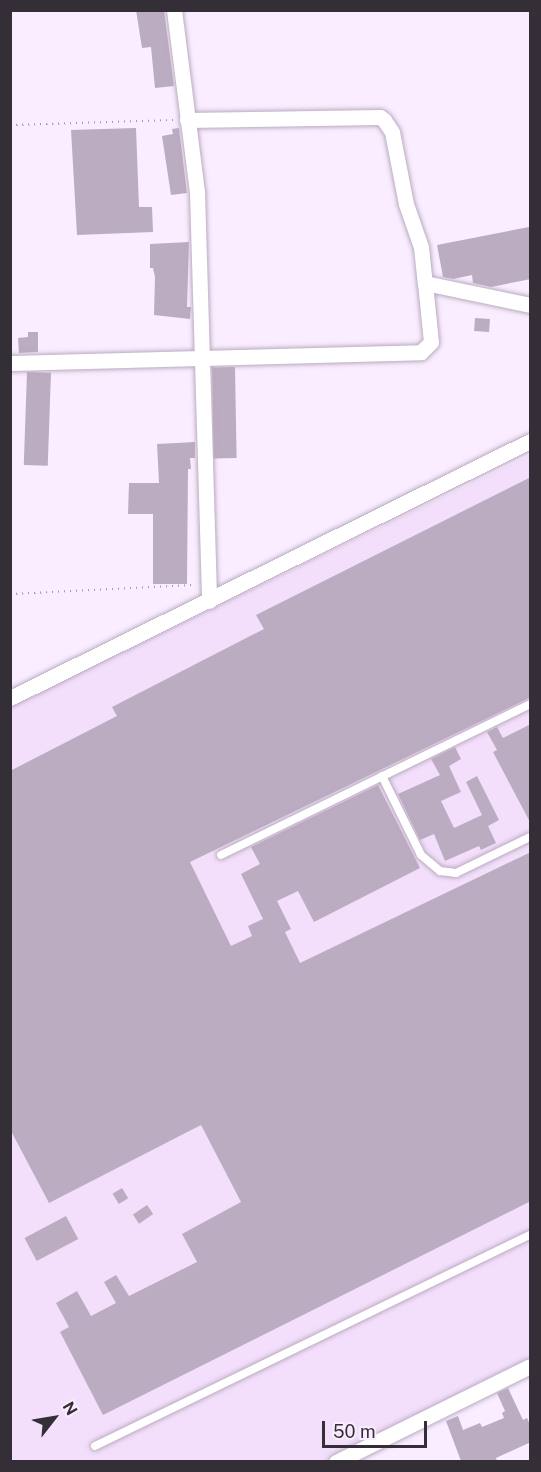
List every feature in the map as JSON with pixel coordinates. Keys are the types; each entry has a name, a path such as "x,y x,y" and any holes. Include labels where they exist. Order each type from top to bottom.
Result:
{"street":[{"path":"174,10 197,192 208,601"},
{"path":"10,363 421,352 431,342 421,247 406,204 392,132 384,120 380,117 187,120"},
{"path":"425,283 531,304"},
{"path":"10,698 531,441"},
{"path":"336,1461 531,1366"}],"lane":[{"path":"221,855 531,704"},
{"path":"382,776 421,855 440,871 456,873 531,837"},
{"path":"95,1446 531,1234"}],"path":[{"path":"10,125 187,120"},
{"path":"10,594 208,584"}],"shaded area":[{"path":"530,455 530,1364 327,1461 11,1462 11,706"}],"building":[{"path":"136,10 164,10 174,86 155,88 151,47 142,48"},
{"path":"136,128 139,207 152,207 153,232 77,235 71,130"},
{"path":"179,128 187,193 171,195 162,136 173,134 172,129"},
{"path":"529,227 531,279 491,287 473,283 472,275 453,279 443,277 437,245"},
{"path":"189,242 187,307 191,307 190,319 154,315 155,277 153,268 150,268 150,244"},
{"path":"475,318 490,319 489,332 474,331"},
{"path":"28,332 38,332 38,352 19,353 18,338 28,337"},
{"path":"212,367 235,367 237,458 214,458"},
{"path":"27,372 51,373 48,466 24,465"},
{"path":"195,442 195,458 190,458 191,469 188,469 187,584 153,584 153,514 128,514 129,483 159,483 157,444"},
{"path":"531,477 531,697 190,862 231,946 252,936 248,926 263,919 241,874 260,864 251,847 378,785 420,868 314,922 298,891 277,901 291,929 285,932 300,963 531,852 531,1201 103,1415 60,1332 69,1327 56,1303 77,1291 91,1316 116,1303 104,1282 116,1275 129,1296 197,1262 182,1234 241,1202 201,1125 49,1203 10,1129 10,771 117,716 112,707 264,629 256,615"},
{"path":"531,724 531,824 493,752 497,750 487,732 497,727 503,738"},
{"path":"455,747 461,759 449,766 461,792 441,801 454,828 482,815 466,782 477,776 499,820 488,826 496,843 481,850 479,846 445,861 434,834 420,840 398,794 440,775 431,759"},
{"path":"122,1188 128,1198 119,1204 113,1194"},
{"path":"147,1205 153,1214 139,1224 133,1215"},
{"path":"66,1216 78,1239 37,1261 25,1238"},
{"path":"508,1388 523,1420 527,1418 531,1427 531,1442 496,1458 497,1461 461,1461 446,1421 458,1416 463,1430 480,1423 482,1427 504,1418 502,1413 505,1411 497,1393"}]}
